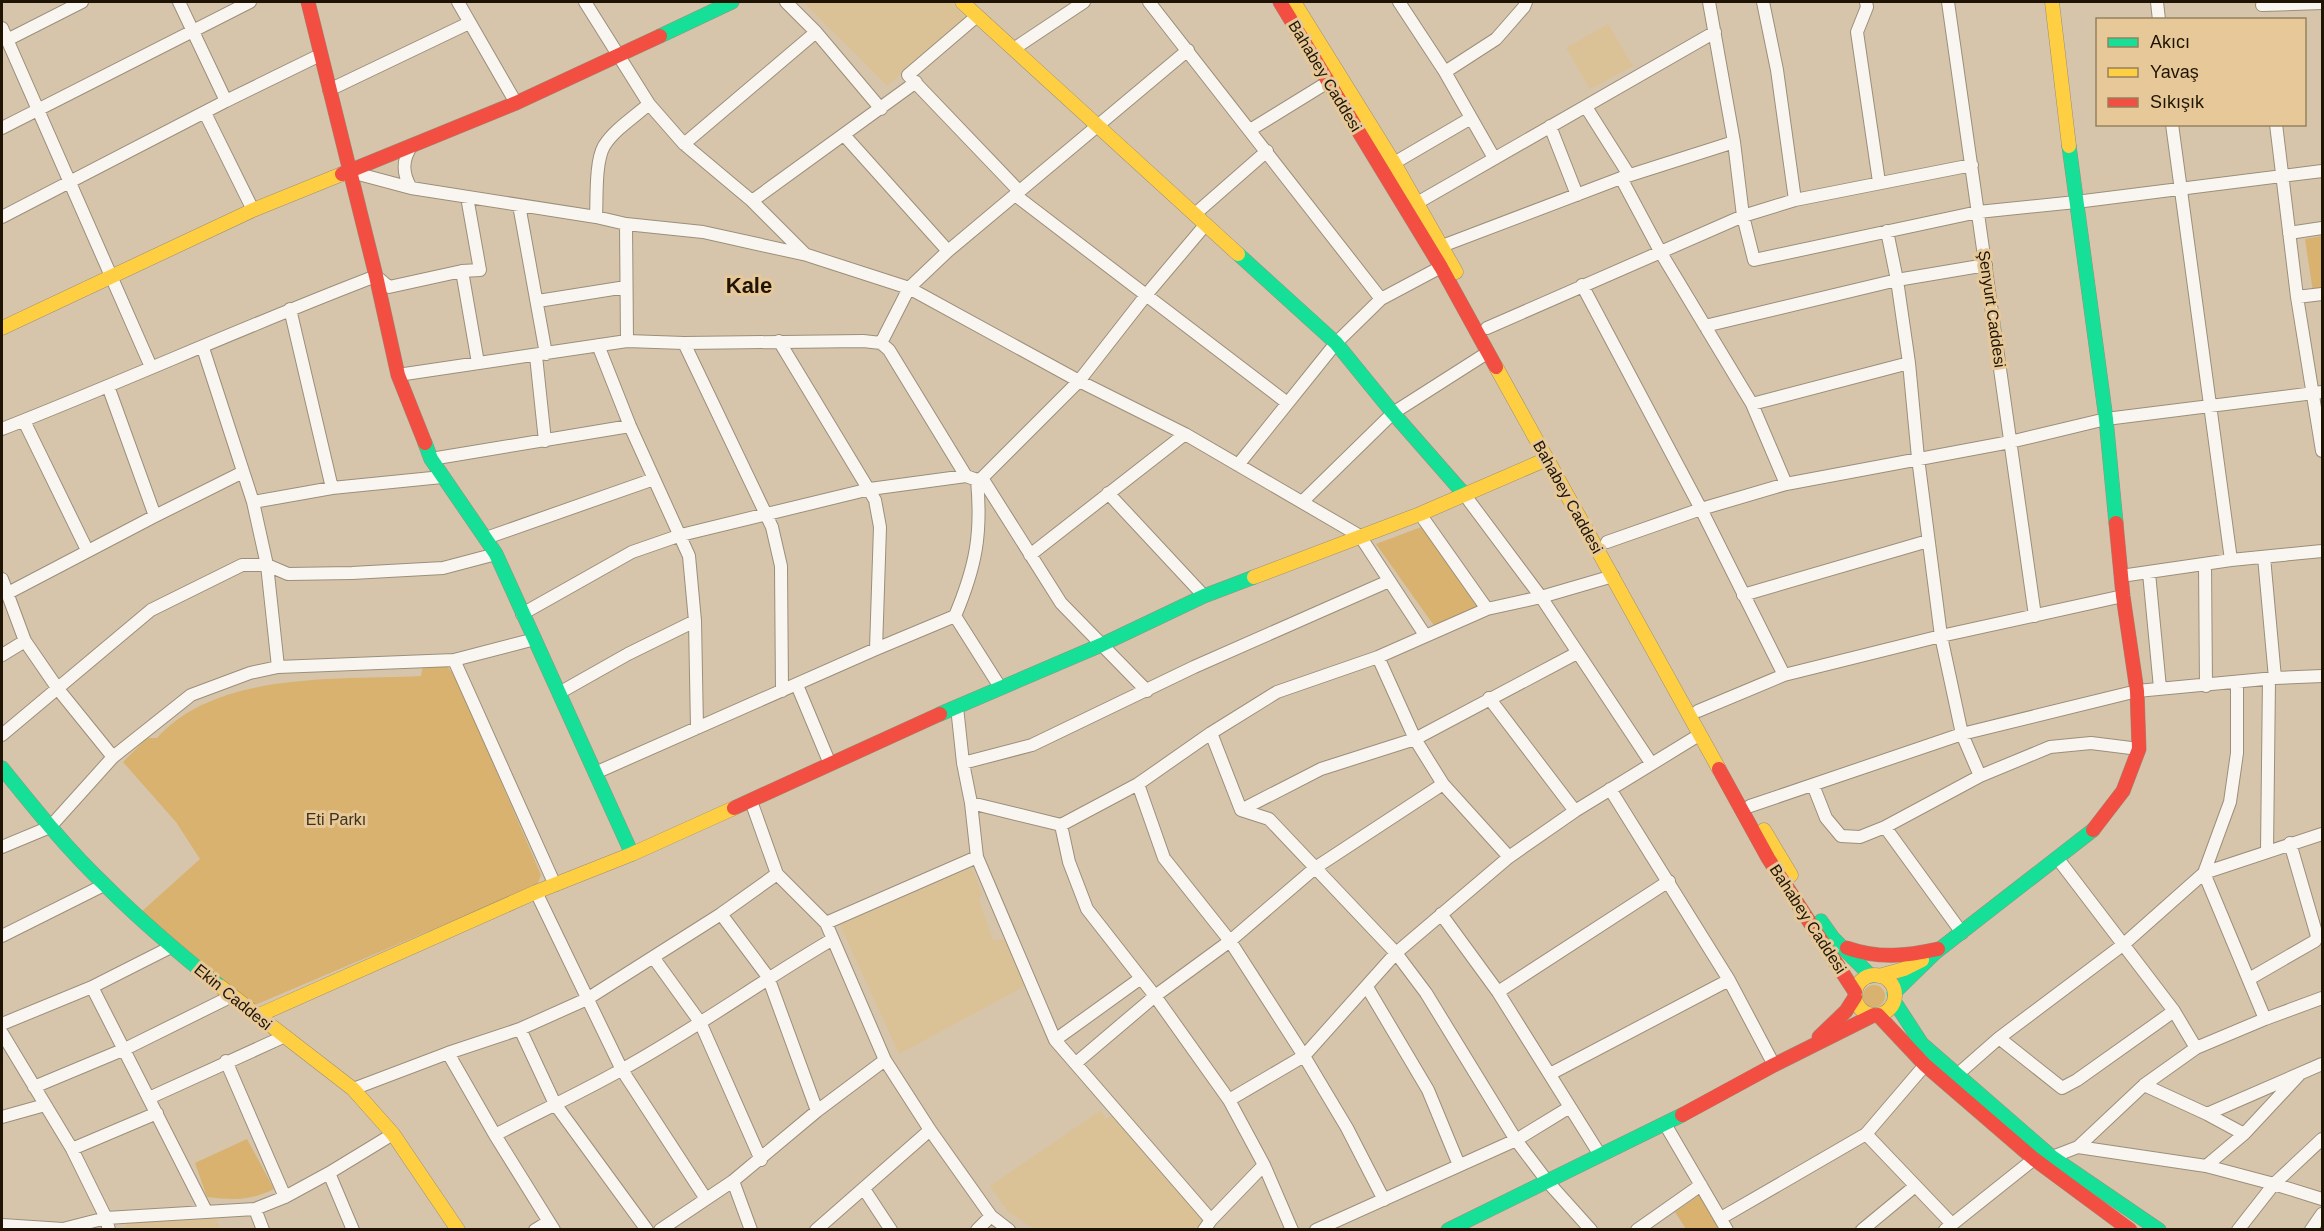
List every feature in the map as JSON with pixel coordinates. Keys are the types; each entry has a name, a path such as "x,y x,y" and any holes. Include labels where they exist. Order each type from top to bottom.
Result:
{"street":[{"path":"82,2 3,32 151,368"},
{"path":"179,2 226,101"},
{"path":"2,128 250,2"},
{"path":"308,2 399,375 431,459 496,554 632,855"},
{"path":"458,2 516,103"},
{"path":"585,2 649,104 684,144 752,201 807,255"},
{"path":"2,328 252,210 516,103 732,2"},
{"path":"786,2 816,32 881,109"},
{"path":"962,2 1336,343 1464,494 1540,597 1651,763"},
{"path":"1015,48 1082,2"},
{"path":"1149,2 1381,299"},
{"name":"Bahabey Caddesi","path":"1280,2 1441,267 1768,858 1855,995"},
{"name":"Bahabey Caddesi","path":"1294,2 1394,163 1442,246 1607,542 1750,806 1809,904 1833,938 1875,976"},
{"path":"1445,72 1496,39 1526,2"},
{"path":"1763,2 1778,70 1796,200"},
{"path":"1866,2 1867,7 1857,32 1879,182"},
{"name":"Şenyurt Caddesi","path":"1948,2 2035,616"},
{"path":"1810,1046 1846,1011 1860,982 1904,969 1939,950 2095,828 2123,791 2139,749 2137,691 2123,596 2106,419 2076,202 2052,2"},
{"path":"2157,2 2159,18"},
{"path":"1403,3 1494,158"},
{"path":"1714,3 1715,32 1734,142 1743,216 1754,260 1978,212 2322,171"},
{"path":"2264,18 2262,3 2322,3"},
{"path":"977,16 908,75 1018,193 1286,402"},
{"path":"329,90 469,23"},
{"path":"684,144 816,32"},
{"path":"1417,203 1715,32"},
{"path":"881,343 909,288 948,251 1098,128 1188,50"},
{"path":"2,217 320,55"},
{"path":"752,201 916,82"},
{"path":"1250,130 1328,82"},
{"path":"596,217 600,156 604,146 649,104"},
{"path":"1586,107 1625,177 1661,253 1752,404 1786,484"},
{"path":"205,113 252,210"},
{"path":"1394,163 1471,118"},
{"path":"1550,126 1576,195"},
{"path":"2172,126 2208,406 2231,560"},
{"path":"2276,126 2297,297 2318,394 2322,451"},
{"path":"844,135 948,251"},
{"path":"1442,246 1625,177 1734,142"},
{"path":"411,188 404,168 408,151 412,146"},
{"path":"1195,214 1267,151"},
{"path":"1487,328 1743,216 1796,200 1972,165"},
{"path":"351,171 411,188 596,217 626,224 704,232 807,255 909,288 1079,381 1185,434 1360,536 1425,635"},
{"path":"376,276 389,287 462,271 480,270 467,197"},
{"path":"519,205 538,301 545,441"},
{"path":"626,224 627,341"},
{"path":"522,614 632,552 681,535 870,489 975,478 1079,381 1147,294 1206,224"},
{"path":"2289,233 2322,228"},
{"path":"1887,231 1897,280 1909,363 1918,458 1941,636 1962,734 1980,776"},
{"path":"1705,326 1897,280 1986,265"},
{"path":"1238,465 1286,402 1336,343 1381,299 1441,267"},
{"path":"462,271 478,363"},
{"path":"2,429 202,348 290,309 376,276"},
{"path":"1582,285 1701,509 1784,675"},
{"path":"538,301 626,287"},
{"path":"2297,297 2322,294"},
{"path":"290,309 332,488"},
{"path":"399,375 627,341 684,343 863,341 881,343 889,350 1062,603 1147,691"},
{"path":"779,341 870,489 874,500 880,527 876,649"},
{"path":"684,343 767,514 781,566 782,691"},
{"path":"598,345 630,426 689,555 695,621 697,729"},
{"path":"202,348 253,502 267,565 278,667"},
{"path":"1302,502 1393,413 1487,352"},
{"path":"1752,404 1909,363"},
{"path":"108,386 154,516"},
{"path":"1607,542 1701,509 1786,484 2010,442 2106,419 2318,394"},
{"path":"24,420 87,550"},
{"path":"431,459 630,426"},
{"path":"1030,555 1185,434"},
{"path":"257,1016 536,892 632,855 1000,687 1101,645 1204,596 1420,514 1547,459"},
{"path":"8,593 87,550 243,472"},
{"path":"253,502 332,488 442,477"},
{"path":"595,773 955,616 966,590 976,553 980,509 975,478"},
{"path":"486,538 654,479"},
{"path":"1108,493 1204,596"},
{"path":"1420,514 1487,609"},
{"path":"1743,595 1928,541"},
{"path":"2121,576 2231,560 2322,551"},
{"path":"2,735 151,610 242,565 267,565 288,574 352,573 443,568 496,554"},
{"path":"2264,557 2272,678 2267,851"},
{"path":"2205,565 2206,686"},
{"path":"2149,573 2160,688"},
{"path":"971,803 1062,825 1138,784 1211,733 1277,692 1378,657 1487,609 1540,597 1613,576"},
{"path":"2,579 25,641 58,689 113,757"},
{"path":"963,763 1032,745 1194,667 1389,581"},
{"path":"1698,711 1784,675 1941,636 2123,596"},
{"path":"955,616 1000,687"},
{"path":"559,693 628,654 695,621"},
{"path":"2,847 50,827 113,757 191,695 250,673 278,667 454,660 535,639"},
{"path":"2,655 25,641"},
{"path":"1241,810 1321,770 1415,739 1577,653"},
{"path":"1378,657 1415,739 1443,784 1509,857"},
{"path":"454,660 555,885"},
{"path":"1750,806 1962,734 2137,691 2272,678 2322,676"},
{"path":"2237,682 2237,753 2230,802 2204,873 2265,1019"},
{"path":"797,685 830,764"},
{"path":"1489,698 1575,811"},
{"path":"957,707 977,857 1055,1040 1077,1063 1207,1225 1264,1165"},
{"path":"1211,733 1241,810"},
{"path":"1229,1100 1304,1056 1396,953 1509,857 1575,811 1699,735"},
{"path":"1813,784 1827,818 1841,836 1860,837 1885,827 1980,776 2050,747 2091,743 2139,749"},
{"name":"Ekin Caddesi","path":"2,768 50,827 104,885 171,947 283,1037 353,1089 393,1134 458,1230"},
{"path":"1138,784 1164,858 1230,941 1304,1056 1347,1128 1384,1200"},
{"path":"1077,1063 1155,996 1230,941 1315,868 1443,784"},
{"path":"1610,789 1730,980 1774,1065"},
{"path":"751,801 777,874 826,923 885,1060 930,1130 991,1216 1009,1230"},
{"path":"1241,810 1269,819 1396,953 1426,993 1516,1140 1547,1181 1591,1230"},
{"path":"1062,825 1070,862 1088,909 1155,996 1229,1100 1264,1165 1292,1230"},
{"path":"1885,827 1962,933"},
{"path":"1958,1074 1999,1038 2124,944 2204,873 2322,834"},
{"path":"2249,979 2315,941 2317,936 2290,843"},
{"path":"826,923 977,857"},
{"path":"2058,859 2174,1011 2196,1048"},
{"path":"353,1089 520,1029 587,999 721,914 777,874"},
{"path":"1498,992 1668,881"},
{"path":"2,936 104,885"},
{"path":"536,892 622,1070 706,1200"},
{"path":"721,914 768,977 817,1111"},
{"path":"1441,914 1498,992 1599,1155"},
{"path":"1833,938 1847,948 1877,957 1893,958 1939,950"},
{"path":"495,1135 622,1070 768,977 833,939"},
{"path":"2,1024 92,987 171,947"},
{"path":"1448,1230 1665,1124 1810,1046 1888,1010 1894,997 1939,950"},
{"path":"653,957 700,1022 760,1160"},
{"path":"1875,976 1889,982 1894,997 1922,1044 2052,1156 2159,1230"},
{"path":"1055,1040 1141,978"},
{"path":"1550,1074 1730,980"},
{"path":"92,987 206,1211"},
{"path":"1367,987 1428,1090 1459,1165"},
{"path":"1855,995 1863,1012 1876,1015 1925,1065 2034,1159 2130,1230"},
{"path":"34,1087 125,1049 232,996"},
{"path":"2052,1156 2078,1147 2144,1085 2196,1048 2322,998"},
{"path":"1999,1038 2062,1088 2174,1011"},
{"path":"520,1029 555,1104 647,1230"},
{"path":"2,1037 72,1149 107,1224"},
{"path":"149,1098 283,1037"},
{"path":"448,1053 551,1226 535,1230"},
{"path":"660,1230 733,1181 817,1111 885,1060"},
{"path":"226,1061 285,1197"},
{"path":"2207,1114 2322,1064"},
{"path":"1665,1124 1724,1224 1866,1134 1925,1065"},
{"path":"2206,1166 2244,1134 2299,1075"},
{"path":"2144,1085 2244,1134"},
{"path":"2,1117 45,1106"},
{"path":"1316,1230 1516,1140 1570,1107"},
{"path":"72,1149 157,1113"},
{"path":"816,1230 930,1130"},
{"path":"2,1225 63,1229 206,1211 255,1209 285,1197 393,1134"},
{"path":"1866,1134 1948,1226 2034,1159"},
{"path":"2238,1230 2274,1184 2322,1139"},
{"path":"2078,1147 2206,1166 2322,1199"},
{"path":"329,1173 353,1230"},
{"path":"733,1181 751,1230"},
{"path":"1637,1230 1701,1185"},
{"path":"1862,1230 1914,1187"},
{"path":"864,1189 891,1230"},
{"path":"255,1209 263,1230"},
{"path":"2312,1230 2322,1214"},
{"path":"978,1230 991,1216"}],"shaded area":[{"path":"803,2 949,2 967,17 887,86"},
{"path":"1608,24 1633,66 1590,89 1566,48"},
{"path":"972,867 982,894 979,900 993,940 1004,939 1025,986 899,1054 840,925"},
{"path":"1101,1110 1105,1119 1116,1113 1202,1217 1202,1222 1195,1230 1035,1229 1008,1212 990,1186"},
{"path":"217,1219 220,1229 127,1229 125,1223"}],"green space":[{"path":"2322,236 2322,290 2313,292 2305,239"},
{"path":"1424,526 1480,608 1435,627 1376,544"},
{"name":"Eti Parkı","path":"446,665 457,679 541,875 537,885 255,1005 140,913 200,859 176,822 123,762 147,738 157,738 182,716 212,701 245,690 280,683 316,680 421,676 423,666"},
{"path":"1874,985 1882,988 1885,996 1882,1004 1874,1007 1866,1004 1863,996 1866,988"},
{"path":"247,1139 274,1189 242,1199 207,1197 195,1163"},
{"path":"1701,1194 1723,1229 1686,1229 1675,1212"}],"traffic: fast":[{"path":"660,36 732,2"},
{"path":"2069,146 2106,419 2116,523"},
{"path":"1238,254 1336,343 1464,494"},
{"path":"425,443 431,459 496,554 632,854"},
{"path":"940,714 1101,645 1204,596 1254,577"},
{"path":"2,768 78,858 148,925 221,987"},
{"path":"1894,993 1936,952 2093,830"},
{"path":"1821,921 1833,938 1871,976"},
{"path":"1894,1001 1922,1044 2052,1157 2159,1230"},
{"path":"1448,1230 1682,1115"}],"traffic: slow":[{"path":"962,2 1238,254"},
{"path":"1294,2 1394,163 1456,272"},
{"path":"2052,2 2069,146"},
{"path":"2,328 253,210 342,174"},
{"path":"1496,367 1719,769"},
{"path":"1254,577 1420,514 1547,459"},
{"path":"257,1016 536,892 632,854 734,808"},
{"path":"1764,830 1791,875"},
{"path":"1879,976 1904,969 1922,960"},
{"path":"1875,975 1889,981 1895,995 1889,1009 1875,1015 1861,1009 1855,995 1861,981 1875,975"},
{"path":"221,987 353,1089 393,1134 458,1230"}],"traffic: jam":[{"path":"308,2 376,276 398,375 425,443"},
{"path":"1280,2 1441,267 1496,367"},
{"path":"342,174 516,103 660,36"},
{"path":"2093,830 2123,791 2139,749 2137,691 2123,596 2116,523"},
{"path":"734,808 940,714"},
{"path":"1719,769 1768,858 1855,992"},
{"path":"1847,948 1881,955 1938,949"},
{"path":"1819,1037 1846,1011 1855,997"},
{"path":"1682,1115 1774,1065 1874,1015"},
{"path":"1878,1015 1925,1065 2034,1159 2130,1230"}],"district":[{"name":"Kale","path":"749,285"}]}
